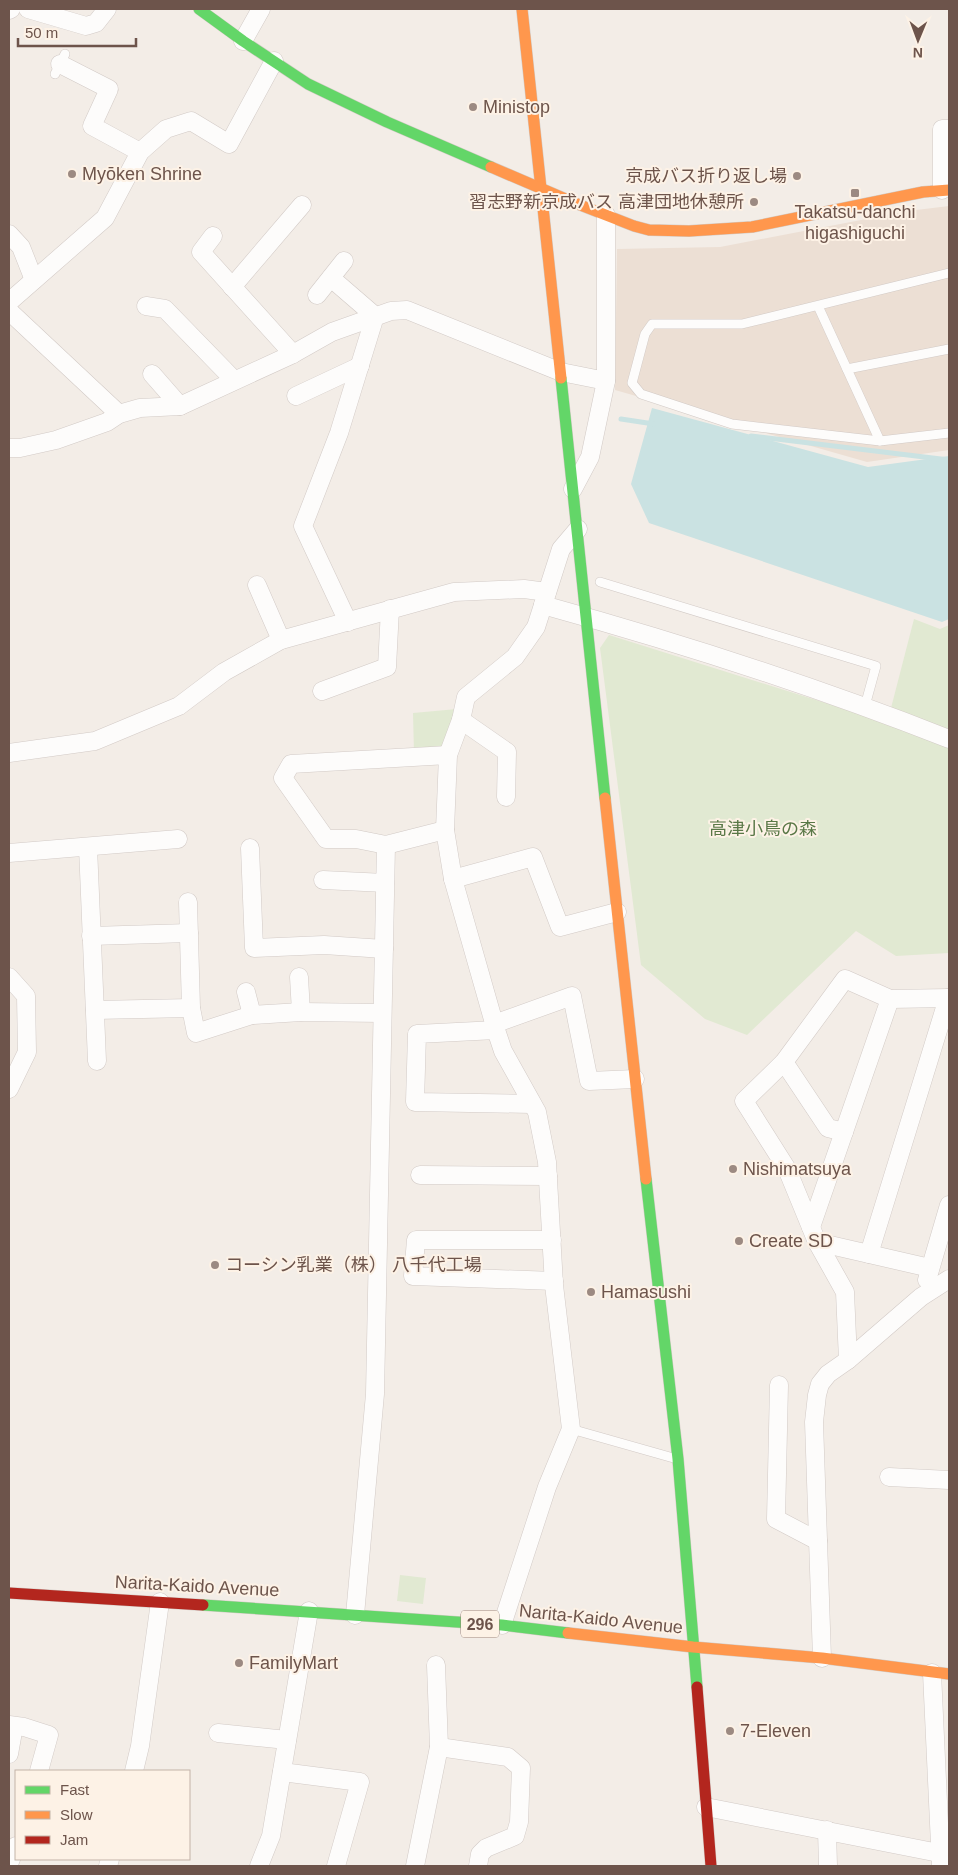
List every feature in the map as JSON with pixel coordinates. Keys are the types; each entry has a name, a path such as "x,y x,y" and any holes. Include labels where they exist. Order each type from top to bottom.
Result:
{"main road":[{"path":"199,9 308,84 387,122 606,215 650,230 723,230 752,227 922,192 945,190"},
{"path":"522,9 635,1080 678,1459 711,1866"},
{"name":"Narita-Kaido Avenue","path":"9,1593 502,1625 693,1647 822,1658 941,1674"}],"street":[{"path":"28,9 86,26 96,22 107,9"},
{"path":"243,41 261,9"},
{"path":"9,302 105,218 140,152 166,129 191,121 229,144 274,62"},
{"path":"60,64 109,89 92,126 140,152"},
{"path":"945,190 942,129 949,129"},
{"path":"232,287 302,205"},
{"path":"574,489 590,457 606,381 606,215"},
{"path":"9,234 21,247 34,280"},
{"path":"213,236 201,252 293,354"},
{"path":"318,295 344,261"},
{"path":"331,278 375,316"},
{"path":"146,306 165,309 234,380"},
{"path":"9,448 20,448 56,440 107,422 119,414 140,408 180,406 293,354 332,332 391,311 407,310 561,372 606,381"},
{"path":"9,311 119,414"},
{"path":"348,622 303,526 338,433 375,316"},
{"path":"296,396 360,366"},
{"path":"152,374 180,406"},
{"path":"502,1625 547,1487 571,1429 554,1281 547,1162 536,1112 503,1051 495,1027 453,880 445,830 448,755 461,720 466,697 515,657 536,627 561,550 578,529"},
{"path":"257,585 281,640"},
{"path":"9,753 95,741 179,706 224,672 281,640 454,592 524,589 587,617 761,671 865,706 949,739"},
{"path":"322,691 387,667 390,609"},
{"path":"461,720 506,752 506,797"},
{"path":"445,830 386,845 356,839 326,838 283,778 291,764 448,755"},
{"path":"9,853 178,839"},
{"path":"355,1615 375,1394 386,845"},
{"path":"88,847 97,1061"},
{"path":"250,848 254,948 324,945 384,949"},
{"path":"453,880 533,857 560,927 617,912"},
{"path":"323,880 385,883"},
{"path":"188,902 192,1008 196,1033 252,1015 301,1012 382,1013"},
{"path":"91,936 189,933"},
{"path":"9,977 26,996 27,1052 9,1089"},
{"path":"299,977 301,1012"},
{"path":"848,1360 845,1292 814,1235 787,1169 744,1101 784,1062 844,979 890,999 949,998 869,1254"},
{"path":"246,992 252,1015"},
{"path":"532,1104 415,1102 417,1034 495,1027 572,996 589,1081 635,1080"},
{"path":"814,1235 844,1132 890,999"},
{"path":"94,1010 192,1008"},
{"path":"784,1062 828,1128 844,1132"},
{"path":"420,1175 548,1176"},
{"path":"921,1297 949,1205"},
{"path":"814,1235 869,1254 930,1268"},
{"path":"552,1240 416,1240 414,1276 554,1281"},
{"path":"822,1658 814,1422 820,1384 828,1374 848,1360 921,1297 949,1279"},
{"path":"779,1385 776,1519 818,1540"},
{"path":"889,1477 949,1480"},
{"path":"134,1770 140,1746 160,1602"},
{"path":"259,1866 271,1836 309,1611"},
{"path":"415,1866 439,1747 436,1665"},
{"path":"706,1807 827,1830 944,1858 941,1674"},
{"path":"9,1754 11,1725 49,1736 39,1770"},
{"path":"218,1733 287,1740"},
{"path":"439,1747 508,1757 522,1768 519,1822 514,1836 486,1848 480,1854 478,1866"},
{"path":"282,1772 360,1782 336,1866"},
{"path":"827,1830 828,1866"},
{"path":"9,1864 15,1849"}],"lane":[{"path":"949,273 742,324 652,324 645,334 632,383 641,394 732,424 880,441 949,433"},
{"path":"818,306 880,441"},
{"path":"847,369 949,349"},
{"path":"600,582 876,666 865,706"},
{"path":"571,1429 678,1459"}],"shaded area":[{"path":"949,206 949,450 867,462 615,390 617,249 720,247 908,211"}],"green space":[{"path":"914,619 940,629 949,625 949,733 891,708"},
{"name":"高津小鳥の森","path":"609,635 934,737 949,744 949,953 896,956 856,931 747,1035 705,1019 641,965 600,648"},
{"path":"457,709 446,753 414,754 413,713"},
{"path":"400,1575 426,1578 423,1604 397,1601"}],"water":[{"path":"652,408 868,467 949,456 949,619 942,622 649,523 631,484"}],"waterway":[{"path":"621,419 654,424"},
{"path":"751,436 949,460"}],"traffic: fast":[{"path":"199,9 308,84 387,122 491,167"},
{"path":"561,378 605,798"},
{"path":"646,1179 678,1459 697,1687"},
{"path":"203,1605 502,1625 568,1633"}],"traffic: slow":[{"path":"522,9 561,378"},
{"path":"491,167 575,203 649,230 689,231 752,227 923,192 949,190"},
{"path":"605,798 646,1179"},
{"path":"568,1633 693,1647 822,1658 949,1674"}],"traffic: jam":[{"path":"9,1593 203,1605"},
{"path":"697,1687 711,1866"}],"place":[{"name":"Ministop","path":"473,107"},
{"name":"Myōken Shrine","path":"72,174"},
{"name":"京成バス折り返し場","path":"797,176"},
{"name":"Takatsu-danchi higashiguchi","path":"855,193"},
{"name":"習志野新京成バス 高津団地休憩所","path":"754,202"},
{"name":"Nishimatsuya","path":"733,1169"},
{"name":"Create SD","path":"739,1241"},
{"name":"コーシン乳業（株） 八千代工場","path":"215,1265"},
{"name":"Hamasushi","path":"591,1292"},
{"name":"FamilyMart","path":"239,1663"},
{"name":"7-Eleven","path":"730,1731"}]}
